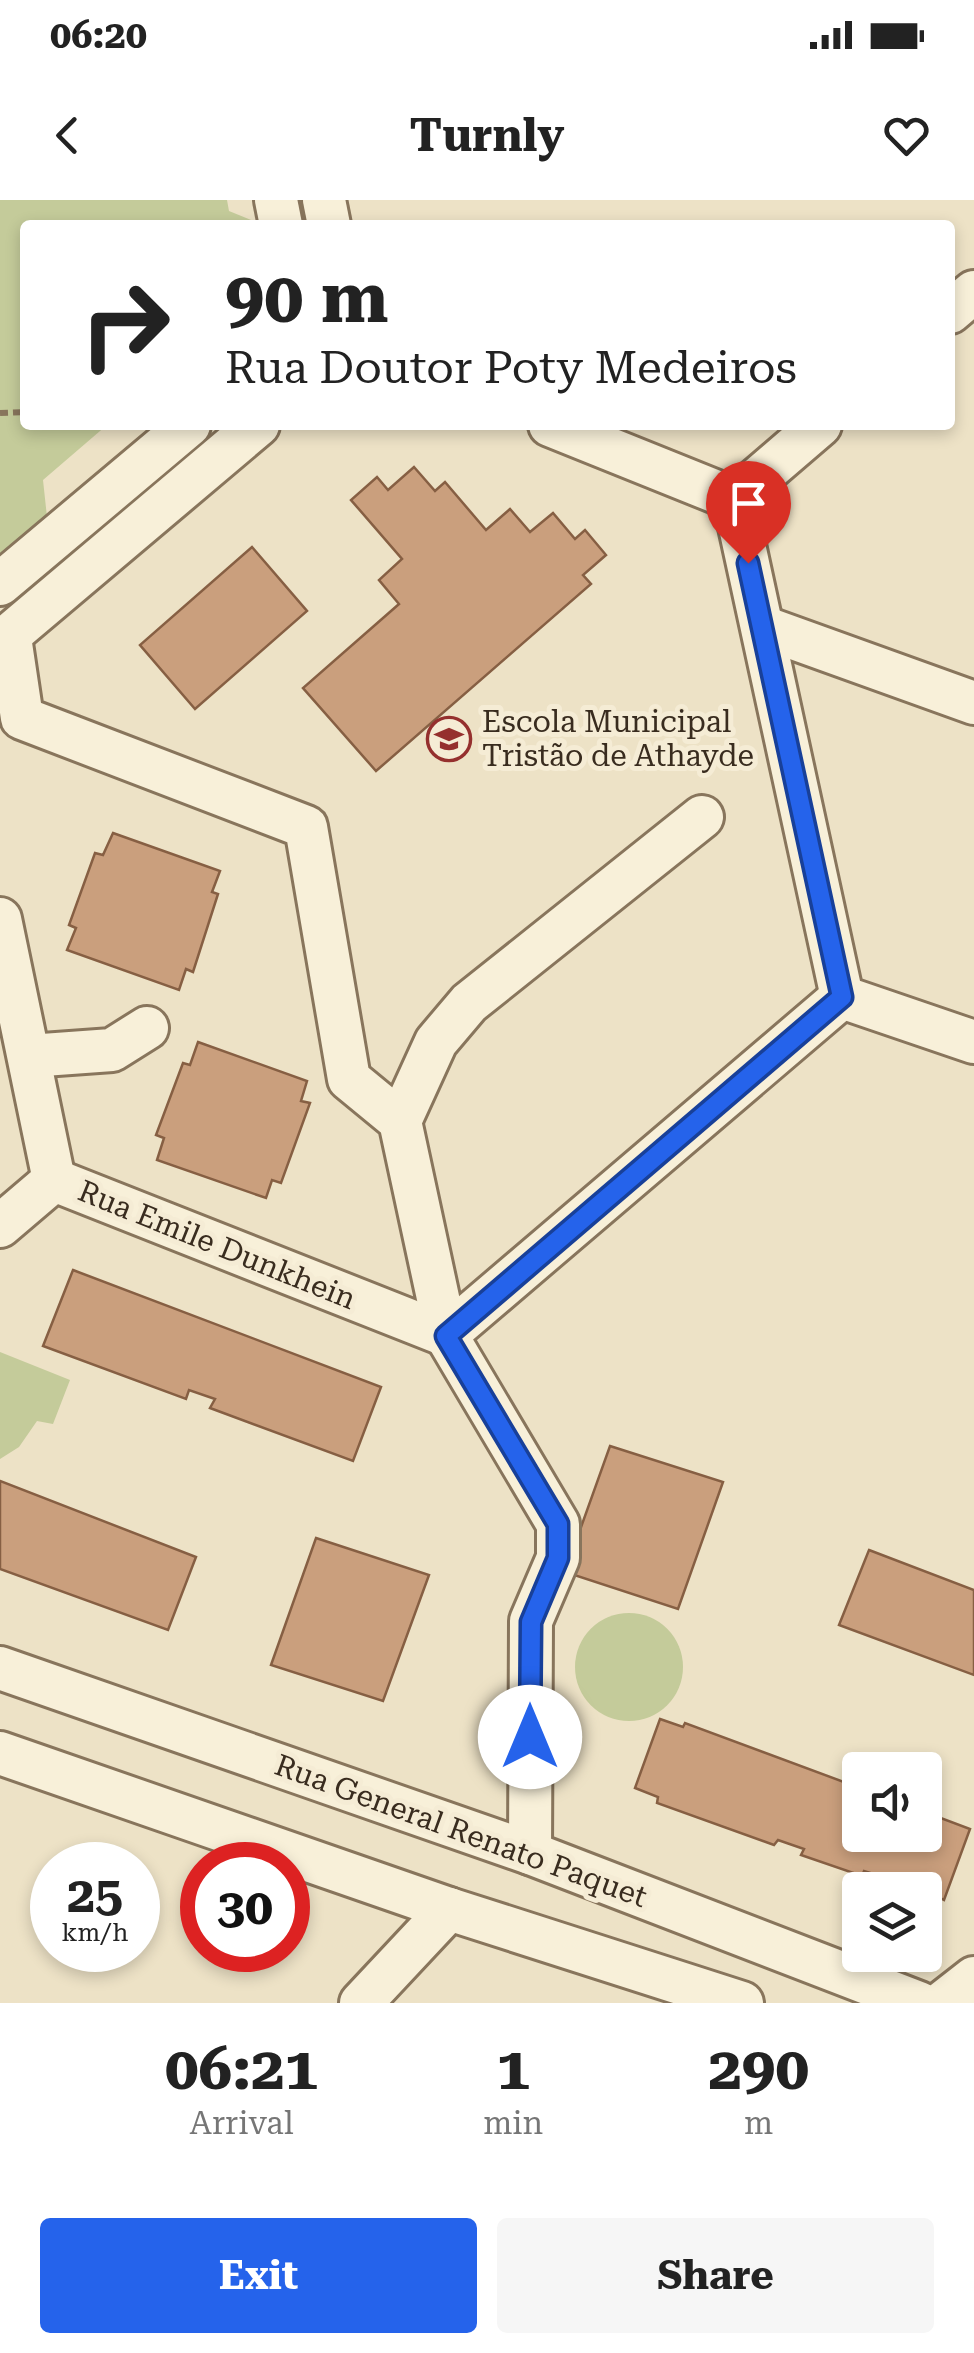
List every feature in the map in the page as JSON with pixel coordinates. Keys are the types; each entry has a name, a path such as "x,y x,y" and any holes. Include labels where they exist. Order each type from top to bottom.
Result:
{"street":[{"path":"0,584 182,430"},
{"path":"252,430 5,640 22,718 306,827 349,1080 400,1121"},
{"path":"562,430 734,499"},
{"path":"734,499 814,430"},
{"path":"734,499 842,997"},
{"path":"763,627 974,703"},
{"path":"530,1853 531,1622 558,1558 558,1524 446,1336 400,1121 436,1042 470,1003 702,818"},
{"path":"0,919 10,1006 29,1056 54,1180"},
{"path":"842,997 974,1042"},
{"path":"446,1336 842,997"},
{"path":"29,1056 112,1050 147,1028"},
{"name":"Rua Emile Dunkhein","path":"0,1226 54,1180 446,1336"},
{"name":"Rua General Renato Paquet","path":"0,1668 530,1853 918,2003"},
{"path":"0,1754 449,1908 742,2003"},
{"path":"361,2003 449,1908"},
{"path":"942,2003 974,1978"}],"green space":[{"path":"0,200 227,200 229,211 251,220 20,220 20,430 101,430 43,480 47,517 0,557"},
{"path":"0,1352 70,1380 53,1424 37,1421 19,1447 0,1459"},
{"path":"629,1613 650,1617 668,1628 679,1646 683,1667 679,1688 668,1706 650,1717 629,1721 608,1717 590,1706 579,1688 575,1667 579,1646 590,1628 608,1617"}],"building":[{"path":"414,467 435,491 445,482 486,530 510,509 530,532 553,513 575,539 585,530 606,555 583,575 591,584 376,771 303,688 399,604 379,580 402,559 351,500 377,477 388,490"},
{"path":"252,547 307,611 195,709 140,645"},
{"path":"113,833 220,871 212,892 218,894 193,972 186,969 179,990 67,950 76,928 69,925 95,853 103,855"},
{"path":"198,1042 307,1081 301,1101 310,1103 281,1183 272,1180 266,1198 157,1160 164,1138 156,1135 183,1063 190,1065"},
{"path":"73,1270 381,1387 353,1461 210,1408 215,1399 189,1390 186,1399 43,1346"},
{"path":"610,1446 723,1482 678,1609 565,1572"},
{"path":"0,1481 196,1557 168,1630 0,1569"},
{"path":"316,1538 429,1575 383,1701 271,1665"},
{"path":"869,1550 974,1590 974,1675 839,1625"},
{"path":"660,1719 683,1727 685,1723 842,1781 842,1852 942,1852 942,1818 970,1829 944,1900 942,1872 850,1872 801,1855 804,1849 778,1840 774,1845 657,1803 658,1797 635,1788"}],"place":[{"name":"Escola Municipal Tristão de Athayde","path":"449,739"}],"route":[{"path":"530,1737 531,1622 558,1558 558,1524 446,1336 842,997 748,563"}]}
